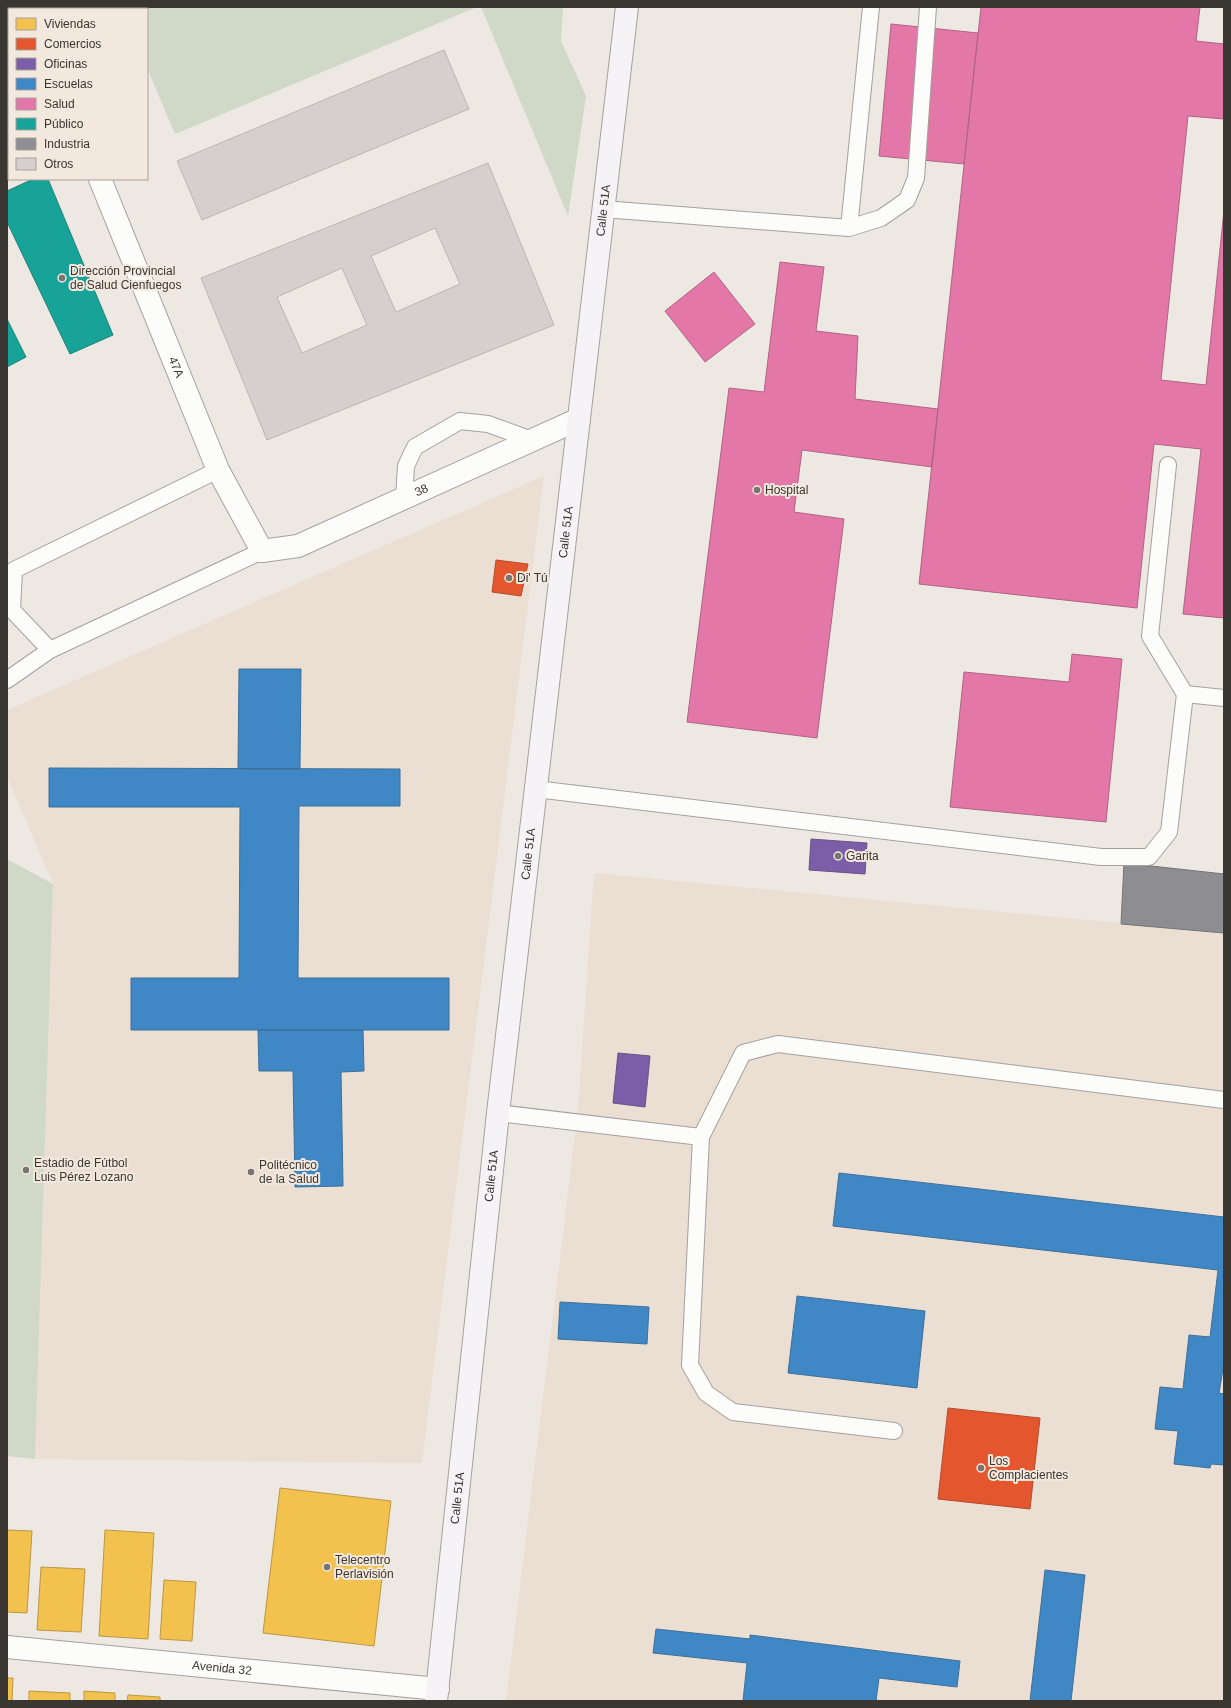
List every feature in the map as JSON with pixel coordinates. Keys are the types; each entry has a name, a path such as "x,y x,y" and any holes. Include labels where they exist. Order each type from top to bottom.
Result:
{"main road":[{"name":"Calle 51A","path":"437,1695 498,1113 627,7"}],"street":[{"name":"47A","path":"100,180 218,470 262,551"},
{"name":"38","path":"262,551 298,546 579,419"},
{"name":"Avenida 32","path":"7,1647 437,1695"}],"lane":[{"path":"849,228 871,7"},
{"path":"603,209 849,228 881,218 906,200 916,178 928,7"},
{"path":"404,498 406,466 415,448 460,421 488,424 532,440"},
{"path":"536,789 1101,856 1149,856 1169,832 1185,694 1150,636 1168,465"},
{"path":"50,650 12,610 10,571 218,470"},
{"path":"7,680 50,650 262,551"},
{"path":"1185,694 1224,698"},
{"path":"894,1431 733,1412 706,1393 690,1365 701,1137 743,1053 778,1044 1224,1100"},
{"path":"498,1113 701,1137"}],"shaded area":[{"name":"Politécnico de la Salud","path":"544,476 422,1463 35,1459 53,884 7,777 7,710"},
{"path":"594,873 1224,933 1224,1701 506,1701 578,1110"}],"green space":[{"path":"477,7 175,134 148,70 148,8"},
{"path":"481,7 563,7 561,41 586,96 568,216"},
{"name":"Estadio de Fútbol Luis Pérez Lozano","path":"7,859 53,884 35,1459 7,1456"}],"building: Viviendas":[{"name":"Telecentro Perlavisión","path":"280,1488 391,1501 374,1646 263,1633"},
{"path":"7,1530 32,1531 27,1613 7,1612"},
{"path":"105,1530 154,1533 148,1639 99,1636"},
{"path":"41,1567 85,1569 81,1632 37,1630"},
{"path":"164,1580 196,1582 192,1641 160,1639"},
{"path":"7,1678 13,1678 12,1701 7,1701"},
{"path":"29,1691 70,1693 70,1701 29,1701"},
{"path":"84,1691 115,1693 115,1701 84,1701"},
{"path":"128,1695 160,1697 160,1701 127,1701"}],"building: Comercios":[{"name":"Di' Tú","path":"496,560 528,564 521,596 492,592"},
{"path":"948,1408 1040,1418 1030,1509 938,1499"}],"building: Oficinas":[{"name":"Garita","path":"811,839 867,843 865,874 809,870"},
{"path":"618,1053 650,1056 645,1107 613,1103"}],"building: Escuelas":[{"path":"239,669 301,669 300,769 238,769"},
{"path":"49,768 400,769 400,806 299,806 298,978 449,978 449,1030 131,1030 131,978 239,978 240,807 49,807"},
{"path":"258,1030 363,1030 364,1071 341,1072 343,1186 295,1187 293,1071 259,1071"},
{"path":"839,1173 1224,1217 1224,1363 1219,1393 1224,1394 1224,1465 1211,1464 1210,1468 1174,1464 1178,1431 1155,1429 1160,1387 1183,1389 1189,1335 1210,1337 1218,1270 833,1226"},
{"path":"797,1296 925,1311 917,1388 788,1373"},
{"path":"560,1302 649,1307 647,1344 558,1339"},
{"path":"1045,1570 1085,1575 1071,1701 1030,1701"},
{"path":"656,1629 750,1639 750,1635 960,1661 957,1687 879,1678 876,1701 743,1701 747,1663 653,1653"}],"building: Salud":[{"path":"981,7 1200,7 1196,41 1224,44 1224,119 1188,116 1161,380 1206,385 1224,210 1224,618 1183,614 1201,449 1154,444 1137,608 919,584"},
{"path":"891,24 978,33 964,164 879,156"},
{"name":"Hospital","path":"780,262 824,267 816,331 858,336 855,399 938,409 932,467 802,450 794,512 844,519 817,738 687,722 729,388 764,392"},
{"path":"714,272 755,324 705,362 665,311"},
{"path":"1072,654 1122,659 1106,822 950,807 964,672 1069,682"}],"building: Público":[{"name":"Dirección Provincial de Salud Cienfuegos","path":"31,180 48,180 113,335 70,354 7,222 7,191"},
{"path":"7,319 26,357 7,367"}],"building: Industria":[{"path":"1124,863 1224,874 1224,933 1121,924"}],"building: Otros":[{"path":"444,50 469,109 202,220 177,161"},
{"path":"488,163 554,325 267,440 201,278","holes":["435,228 460,284 396,312 371,256","342,268 367,325 302,353 277,297"]}],"place":[{"name":"Dirección Provincial de Salud Cienfuegos","path":"62,278"},
{"name":"Hospital","path":"757,490"},
{"name":"Di' Tú","path":"509,578"},
{"name":"Garita","path":"838,856"},
{"name":"Estadio de Fútbol Luis Pérez Lozano","path":"26,1170"},
{"name":"Politécnico de la Salud","path":"251,1172"},
{"name":"Los Complacientes","path":"981,1468"},
{"name":"Telecentro Perlavisión","path":"327,1567"}]}
